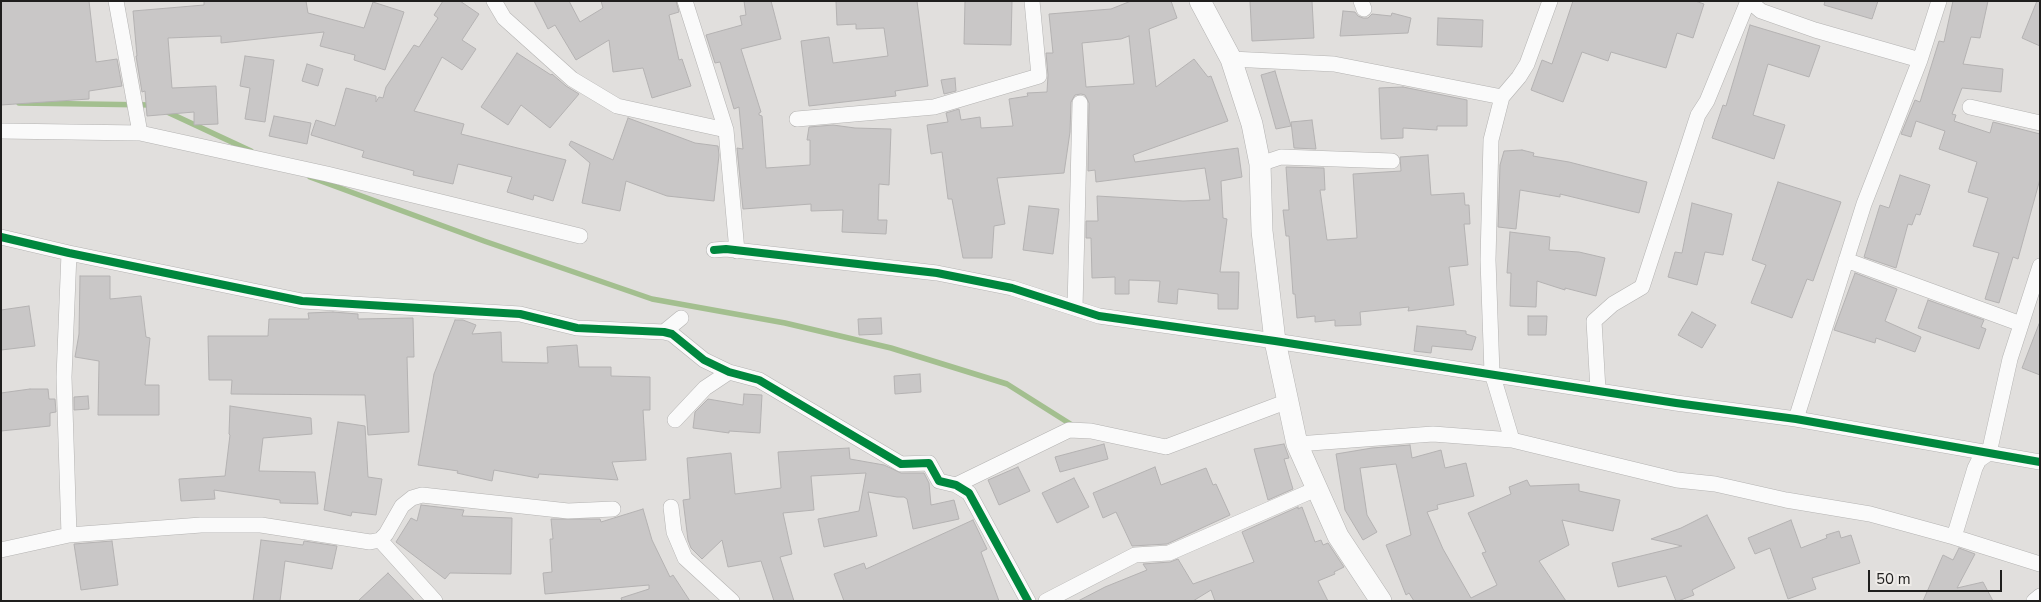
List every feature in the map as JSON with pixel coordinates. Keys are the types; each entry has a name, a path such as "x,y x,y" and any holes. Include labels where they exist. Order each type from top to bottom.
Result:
{"street":[{"path":"116,1 140,133"},
{"path":"494,1 504,18 572,78 617,106 726,130"},
{"path":"685,1 726,130 737,251"},
{"path":"797,118 934,107 1040,76 1032,1"},
{"path":"1200,1 1231,59 1252,124 1260,164 1262,231 1274,341 1297,444 1338,536 1381,601"},
{"path":"1512,440 1492,374 1488,260 1491,140 1502,97 1528,64 1550,1"},
{"path":"1598,390 1594,321 1613,304 1642,287 1698,115 1707,101 1748,1 1761,11 1806,27 1920,60"},
{"path":"1796,419 1864,204 1920,60 1939,1"},
{"path":"1231,59 1334,64 1502,97"},
{"path":"1074,308 1080,103"},
{"path":"1970,107 2040,123"},
{"path":"1,131 140,133 327,174 580,236"},
{"path":"1260,164 1281,157 1392,161"},
{"path":"1,237 302,301 520,314 577,328 672,334 704,360 729,372 759,380 900,464 930,463 938,481 956,485 969,493 1028,601"},
{"path":"714,250 937,273 1012,288 1099,316 1796,419 2040,462"},
{"path":"69,535 64,376 70,253"},
{"path":"1846,260 2021,324"},
{"path":"1954,537 1975,468 1979,460 1989,453 2010,359 2040,266"},
{"path":"664,332 681,318"},
{"path":"675,420 705,388 729,372"},
{"path":"956,485 1069,430 1091,431 1166,447 1288,402"},
{"path":"1297,444 1433,434 1512,440 1678,480 1715,484 1786,500 1870,514 1954,537 2040,564"},
{"path":"1046,601 1134,555 1169,553 1316,490"},
{"path":"1,550 69,535 201,525 261,525 370,542 380,540 386,534 402,506 412,498 422,496 568,511 613,509"},
{"path":"671,507 674,532 685,558 732,601"},
{"path":"380,540 435,601"},
{"path":"2034,601 2040,596"}],"building":[{"path":"1,1 89,1 96,62 117,59 122,86 89,91 89,99 1,105"},
{"path":"204,1 306,1 308,13 364,28 373,2 404,12 385,70 354,60 355,55 320,46 324,32 221,43 221,36 168,38 172,88 216,86 218,124 194,125 194,112 147,116 145,91 142,92 136,56 133,11 204,5"},
{"path":"443,1 460,1 479,14 462,40 476,49 462,70 442,57 414,111 464,124 461,134 566,160 553,201 534,195 533,200 507,192 512,177 458,164 453,184 413,175 414,171 362,157 364,151 311,135 316,120 335,126 346,88 376,96 376,102 379,97 383,98 386,87 414,45 419,47 438,18 434,15"},
{"path":"534,1 569,1 580,22 603,8 601,1 676,1 679,12 669,15 679,60 682,59 691,86 652,98 643,68 613,72 609,40 576,60 555,25 548,29"},
{"path":"744,1 771,1 781,39 741,49 761,112 759,115 762,116 766,168 810,165 810,140 807,140 809,127 833,125 891,129 889,185 879,184 878,220 887,220 886,234 842,232 843,210 811,211 811,204 743,209 737,148 743,149 739,107 734,109 720,62 715,63 706,35 742,25 740,16 746,15"},
{"path":"836,1 917,1 928,86 895,91 896,96 809,106 801,41 829,37 833,63 888,56 884,28 856,29 856,24 837,25"},
{"path":"965,1 1012,1 1011,45 964,44"},
{"path":"1131,1 1171,1 1177,18 1149,29 1156,87 1194,59 1208,77 1211,76 1228,121 1133,155 1135,162 1238,148 1242,177 1221,181 1223,218 1227,219 1220,272 1239,272 1238,309 1218,309 1218,294 1178,289 1177,304 1158,302 1160,281 1129,280 1129,294 1115,294 1115,277 1092,278 1091,238 1086,238 1086,221 1098,221 1097,196 1183,201 1210,200 1205,168 1096,182 1095,170 1088,171 1089,103 1085,95 1081,94 1075,95 1071,102 1070,132 1064,173 997,178 1005,224 994,226 992,258 963,258 952,199 948,199 942,152 931,154 927,125 948,122 946,113 959,109 961,120 980,117 981,128 1013,126 1009,99 1028,96 1027,93 1047,92 1046,53 1053,53 1049,14 1111,9","holes":["1129,36 1134,84 1086,87 1082,43 1121,39"]},
{"path":"1250,1 1312,1 1314,38 1252,41"},
{"path":"1573,1 1695,1 1704,4 1693,38 1677,33 1666,68 1611,52 1608,61 1582,52 1563,102 1531,90 1542,60 1552,64"},
{"path":"1825,1 1878,1 1872,19 1824,5"},
{"path":"1953,1 1988,1 1980,38 1971,37 1963,64 2003,69 2001,92 1962,88 1952,114 1956,115 1954,121 1990,133 1993,122 2040,134 2040,179 2018,259 2013,257 1999,303 1985,299 1999,253 1973,246 1988,198 1968,192 1977,162 1939,149 1945,131 1916,121 1911,137 1901,134 1915,100 1920,102 1939,41 1944,42"},
{"path":"2037,1 2040,1 2040,46 2022,38"},
{"path":"1343,11 1355,12 1363,18 1368,18 1372,14 1391,16 1392,13 1411,18 1408,33 1340,36"},
{"path":"1438,18 1483,20 1482,47 1437,45"},
{"path":"1750,25 1820,46 1809,77 1768,64 1753,115 1785,125 1774,159 1712,138 1723,105 1726,106"},
{"path":"517,53 552,74 579,94 550,128 521,105 508,125 481,107"},
{"path":"245,56 274,60 265,122 245,119 250,88 240,86"},
{"path":"307,64 323,69 318,86 302,81"},
{"path":"1275,71 1291,126 1276,129 1261,75"},
{"path":"955,78 956,91 944,94 941,80"},
{"path":"1403,87 1467,100 1467,126 1437,126 1437,130 1403,128 1403,138 1381,139 1379,88"},
{"path":"274,116 311,123 307,144 269,136"},
{"path":"628,118 695,143 718,146 719,155 714,201 667,196 626,181 620,211 582,203 590,163 569,145 571,141 613,160"},
{"path":"1312,120 1316,149 1294,148 1291,122"},
{"path":"1522,150 1534,153 1533,156 1569,162 1647,182 1639,213 1560,194 1560,197 1520,190 1516,229 1498,227 1500,165 1504,151"},
{"path":"1428,155 1431,195 1464,193 1465,205 1469,205 1470,224 1464,224 1468,265 1449,267 1454,305 1408,311 1409,307 1360,312 1361,325 1335,326 1335,320 1315,322 1315,316 1297,318 1295,294 1293,294 1289,236 1286,236 1283,210 1289,210 1286,167 1324,168 1325,190 1320,190 1327,240 1357,238 1353,174 1401,171 1400,157"},
{"path":"1900,175 1930,185 1920,215 1916,214 1912,225 1908,224 1896,268 1864,257 1880,205 1889,208"},
{"path":"1778,182 1841,202 1813,281 1807,279 1792,318 1751,303 1766,265 1752,260"},
{"path":"1692,203 1732,214 1723,255 1705,252 1697,285 1668,277 1675,252 1682,253"},
{"path":"1029,206 1059,209 1053,254 1023,250"},
{"path":"1510,232 1550,237 1549,250 1579,252 1605,258 1596,296 1565,288 1565,290 1537,281 1536,307 1510,306 1511,273 1507,273"},
{"path":"1855,273 1897,289 1885,321 1921,337 1915,352 1876,338 1875,343 1834,330"},
{"path":"80,276 110,276 110,299 141,296 146,337 150,338 145,385 159,385 159,415 98,415 99,361 75,357 79,334"},
{"path":"1928,300 1984,320 1981,327 1986,329 1979,349 1918,328"},
{"path":"29,306 35,346 1,350 1,310"},
{"path":"1692,312 1716,325 1702,348 1678,335"},
{"path":"308,313 358,314 358,319 413,318 414,357 407,357 409,432 368,435 365,395 231,394 232,380 209,380 208,336 268,336 269,319 309,319"},
{"path":"1528,316 1547,316 1546,335 1528,335"},
{"path":"881,318 882,334 859,335 858,319"},
{"path":"455,320 463,320 476,325 472,334 501,332 502,362 548,363 547,347 577,345 579,367 611,367 611,376 650,377 650,410 643,410 646,460 612,462 618,480 539,474 538,478 494,470 492,481 457,473 458,471 418,465 434,374"},
{"path":"2040,324 2040,375 2022,368"},
{"path":"1417,326 1466,331 1466,334 1476,337 1472,350 1432,346 1431,353 1414,351"},
{"path":"920,374 921,392 895,394 894,376"},
{"path":"30,389 48,389 49,399 55,399 56,412 50,413 50,426 1,431 1,393"},
{"path":"744,394 762,395 760,433 729,431 729,433 693,428 695,412 708,399 743,405"},
{"path":"88,396 89,409 74,410 74,397"},
{"path":"230,406 311,418 312,434 263,438 259,471 315,472 318,504 280,503 280,500 214,490 215,499 181,501 179,479 225,476 230,435"},
{"path":"338,422 365,426 368,477 382,479 376,515 352,512 351,516 324,510"},
{"path":"1104,444 1108,459 1060,472 1055,457"},
{"path":"1284,444 1289,458 1284,459 1293,489 1268,500 1254,449"},
{"path":"1410,445 1412,458 1441,450 1445,468 1466,463 1474,496 1437,505 1438,509 1427,512 1443,549 1471,598 1497,585 1482,553 1486,552 1468,513 1511,494 1509,487 1527,480 1530,486 1579,484 1579,491 1620,500 1613,531 1562,520 1569,545 1539,561 1566,601 1414,601 1409,593 1406,595 1386,545 1411,535 1396,464 1360,468 1367,515 1377,532 1363,540 1345,510 1336,454 1372,448"},
{"path":"849,448 850,459 884,465 901,473 924,473 929,483 931,505 954,500 959,519 913,529 907,499 868,492 877,536 824,547 818,519 859,511 866,473 811,476 814,510 783,513 792,554 780,557 794,601 774,601 761,561 728,567 722,540 702,559 691,548 688,540 683,500 690,499 687,458 731,453 735,494 781,488 778,452"},
{"path":"1018,467 1030,491 999,505 988,480"},
{"path":"1155,467 1161,485 1206,468 1213,485 1216,484 1230,515 1167,544 1132,546 1116,512 1103,518 1093,493"},
{"path":"1074,478 1089,507 1057,523 1042,493"},
{"path":"421,505 464,510 462,516 512,518 511,574 450,573 445,579 396,542 411,518 417,521"},
{"path":"1298,507 1298,509 1302,507 1315,542 1321,540 1323,545 1328,543 1344,567 1334,572 1335,574 1318,581 1328,601 1215,601 1211,590 1193,601 1078,601 1105,587 1147,570 1143,564 1170,562 1178,559 1193,584 1254,562 1242,532"},
{"path":"643,509 652,540 670,577 673,575 690,601 622,601 621,598 649,589 649,585 545,594 543,573 552,572 550,539 553,539 551,519 600,519 601,522"},
{"path":"1707,515 1735,568 1692,590 1694,595 1678,601 1676,601 1666,576 1618,587 1612,563 1682,546 1651,539 1681,528"},
{"path":"973,520 987,549 981,552 999,601 844,601 834,574 864,563 866,569"},
{"path":"1791,520 1801,548 1827,538 1826,535 1839,531 1841,538 1851,535 1860,563 1812,578 1816,589 1788,599 1770,548 1755,554 1748,538"},
{"path":"261,540 303,545 304,541 337,546 332,569 285,561 280,601 253,601"},
{"path":"112,541 118,585 81,590 74,544"},
{"path":"1959,548 1975,554 1957,588 1983,582 1993,601 1923,601 1943,555 1953,560"},
{"path":"388,573 415,601 358,601"}],"waterway":[{"path":"19,103 152,105"},
{"path":"165,111 251,151"},
{"path":"310,177 484,241 652,299 785,323 891,348 1007,384 1072,425"}],"cycle path":[{"path":"1,237 69,253 302,301 520,314 577,328 672,334 704,360 729,372 759,380 901,464 929,463 939,481 956,485 969,493 1028,601"},
{"path":"714,250 726,249 937,273 1012,288 1099,316 1275,341 1676,403 1796,419 2040,462"}]}
